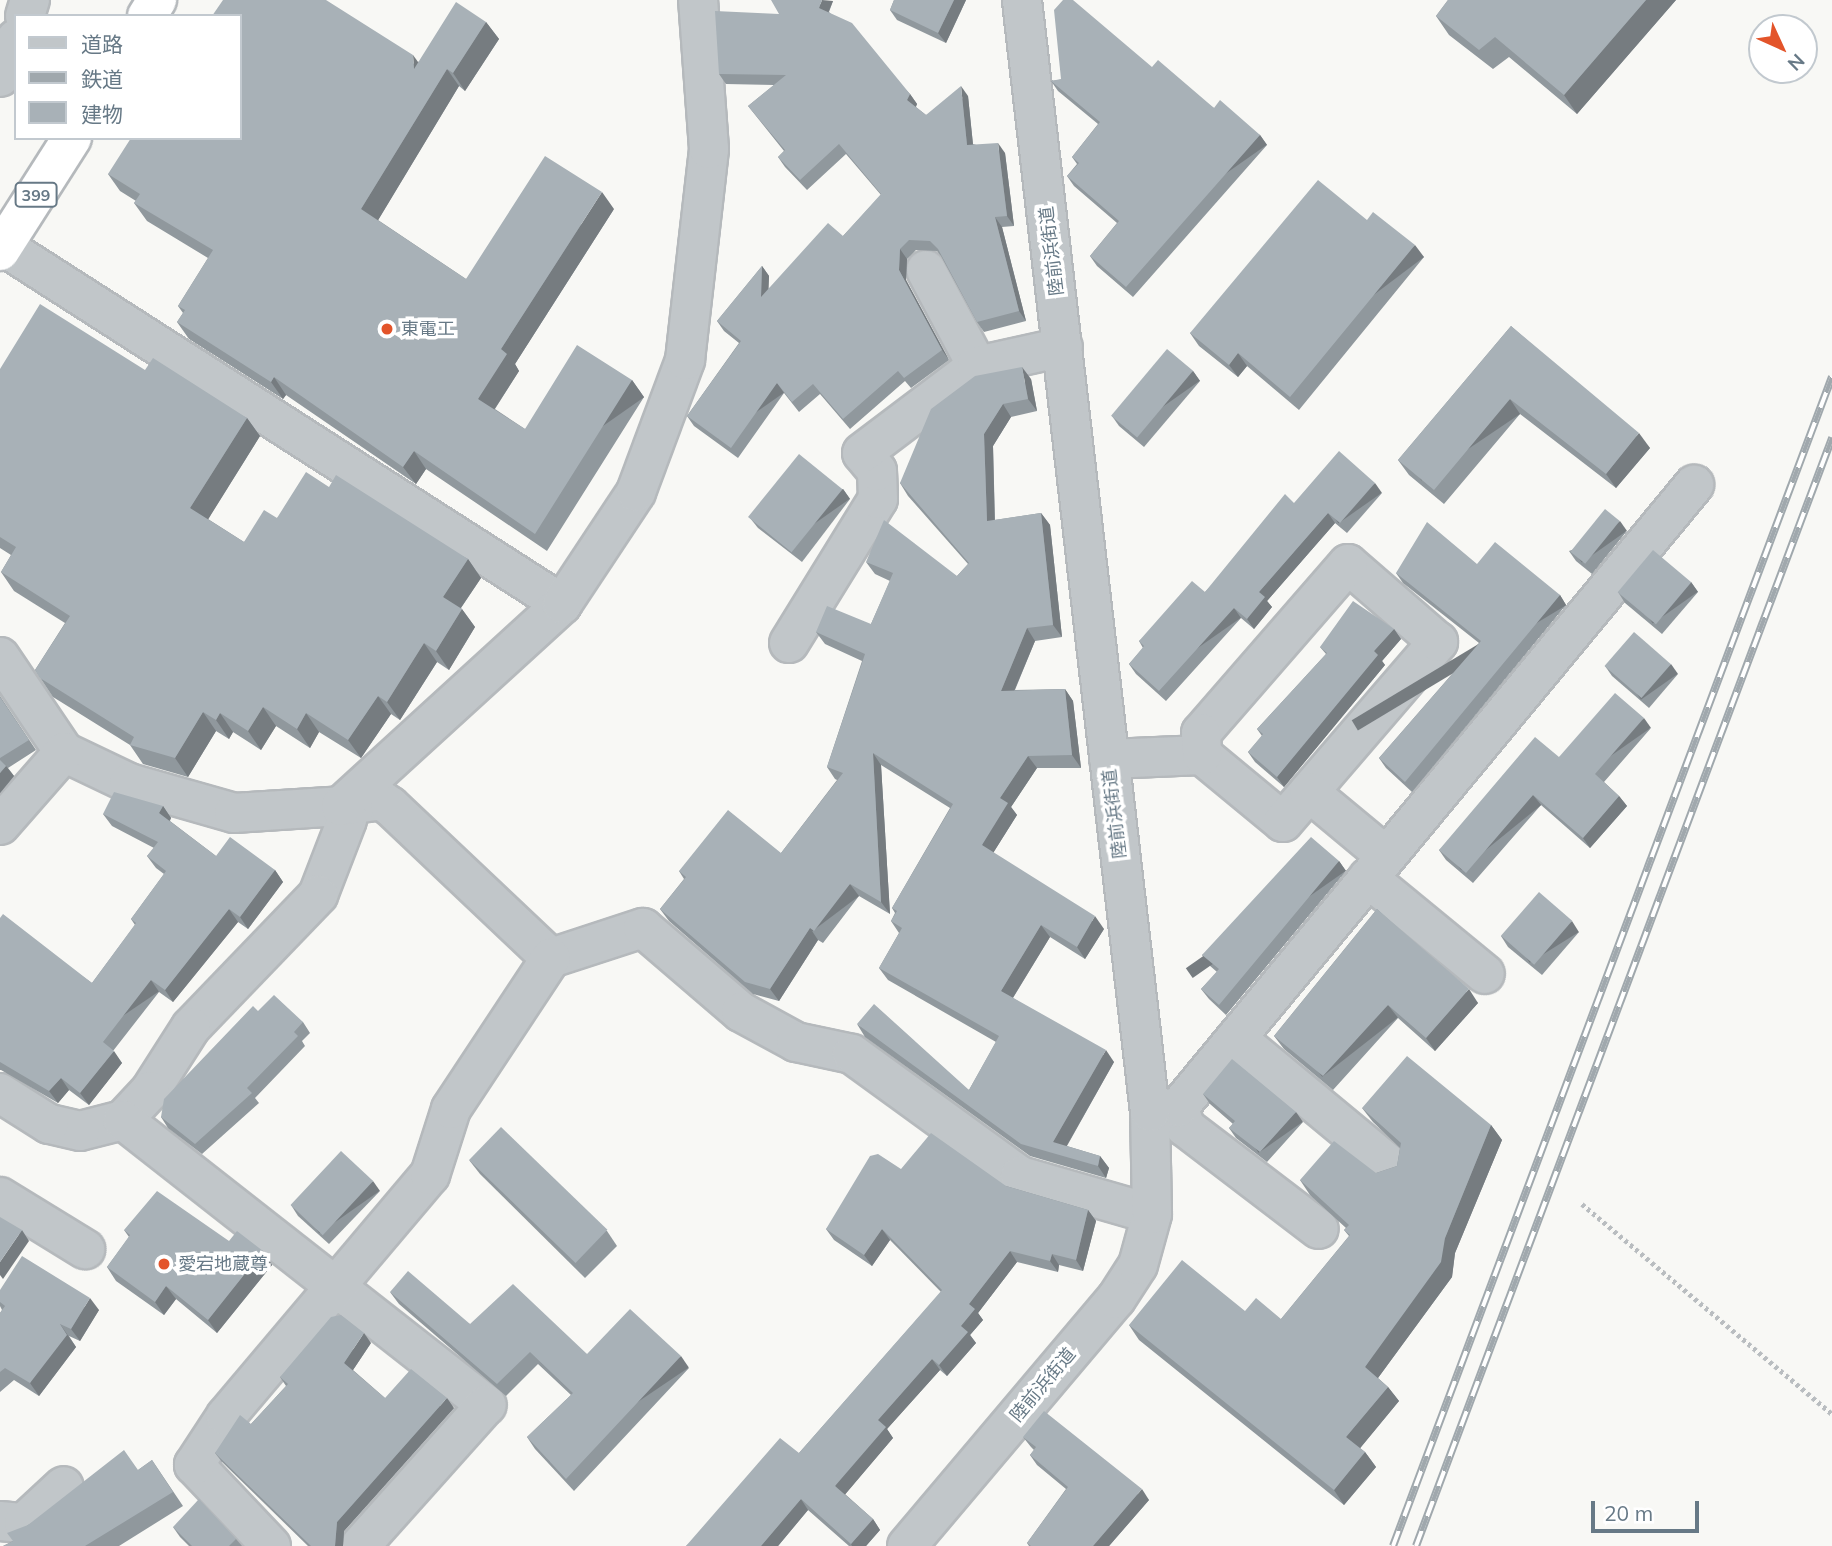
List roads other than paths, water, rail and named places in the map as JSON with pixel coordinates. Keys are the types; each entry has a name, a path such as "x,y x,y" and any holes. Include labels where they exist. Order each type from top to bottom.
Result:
{"highway":[{"name":"399","path":"1,249 71,140"}],"street":[{"path":"341,806 562,604 636,492 685,360 709,149 698,0"},
{"name":"陸前浜街道","path":"907,1546 1116,1299 1138,1265 1152,1214 1164,1109 1109,759 1021,0"},
{"path":"0,77 14,44"},
{"path":"1,249 562,604"},
{"path":"926,270 977,366"},
{"path":"789,643 878,499 877,471 862,453 977,366 1063,347"},
{"path":"1319,1229 1164,1109 1236,1038 1694,485"},
{"path":"1109,759 1202,755 1283,822 1438,642 1348,564 1200,733 1202,755"},
{"path":"0,657 64,752 129,783 234,813 341,806 381,800 551,958"},
{"path":"0,825 64,752"},
{"path":"1309,792 1377,867 1485,974"},
{"path":"0,1093 49,1124 80,1131 123,1120 150,1091 191,1027 318,895 347,820 341,806"},
{"path":"271,1546 194,1465 226,1416 430,1175 451,1109 551,958 643,928 741,1012 796,1042 852,1054 1020,1176 1152,1214"},
{"path":"1236,1038 1391,1166"},
{"path":"123,1120 334,1289 486,1405 360,1546"},
{"path":"0,1197 85,1249"},
{"path":"0,1521 24,1522 65,1486"}],"railway":[{"path":"1393,1546 1832,377"},
{"path":"1416,1546 1832,438"}],"place":[{"name":"東電工","path":"387,329"},
{"name":"愛宕地蔵尊","path":"164,1264"}]}
